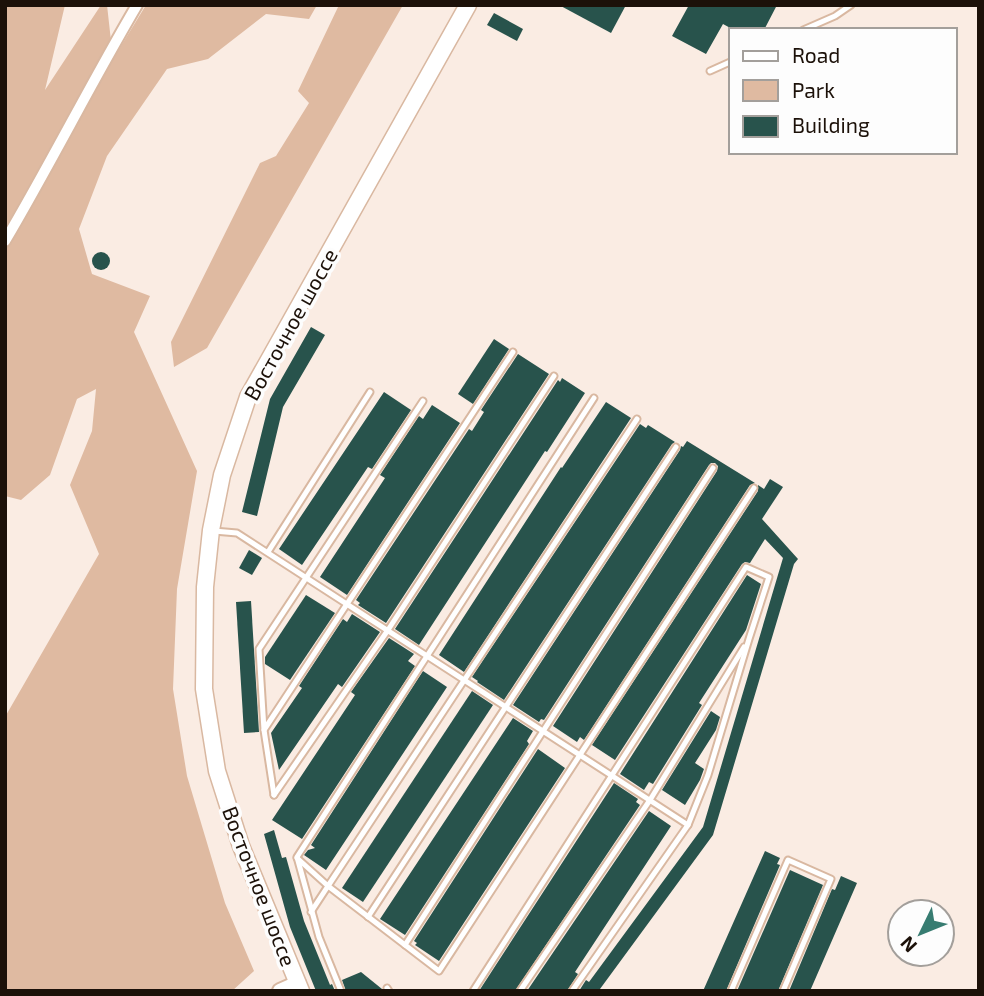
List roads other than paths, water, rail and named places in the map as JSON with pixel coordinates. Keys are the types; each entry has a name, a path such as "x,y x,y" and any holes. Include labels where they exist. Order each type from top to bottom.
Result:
{"main road":[{"name":"Восточное шоссе","path":"299,987 241,846 217,771 204,689 205,587 211,530 222,475 248,397 468,5"}],"street":[{"path":"5,241 137,5"},
{"path":"280,991 299,987"}],"lane":[{"path":"808,28 835,16 851,5"},
{"path":"710,71 729,62"},
{"path":"264,730 513,352"},
{"path":"422,401 259,649 264,730 274,795 388,631 554,376"},
{"path":"268,552 370,392"},
{"path":"341,991 318,937 297,857 594,398"},
{"path":"311,912 637,419"},
{"path":"368,917 676,447"},
{"path":"405,945 713,468"},
{"path":"297,857 328,886 439,971 754,488"},
{"path":"211,530 237,533 268,552 688,825"},
{"path":"473,991 746,567 769,577 708,775 688,825 572,991"},
{"path":"520,991 650,800 749,639"},
{"path":"715,694 730,703"},
{"path":"731,991 788,860 831,879 783,991"}]}
